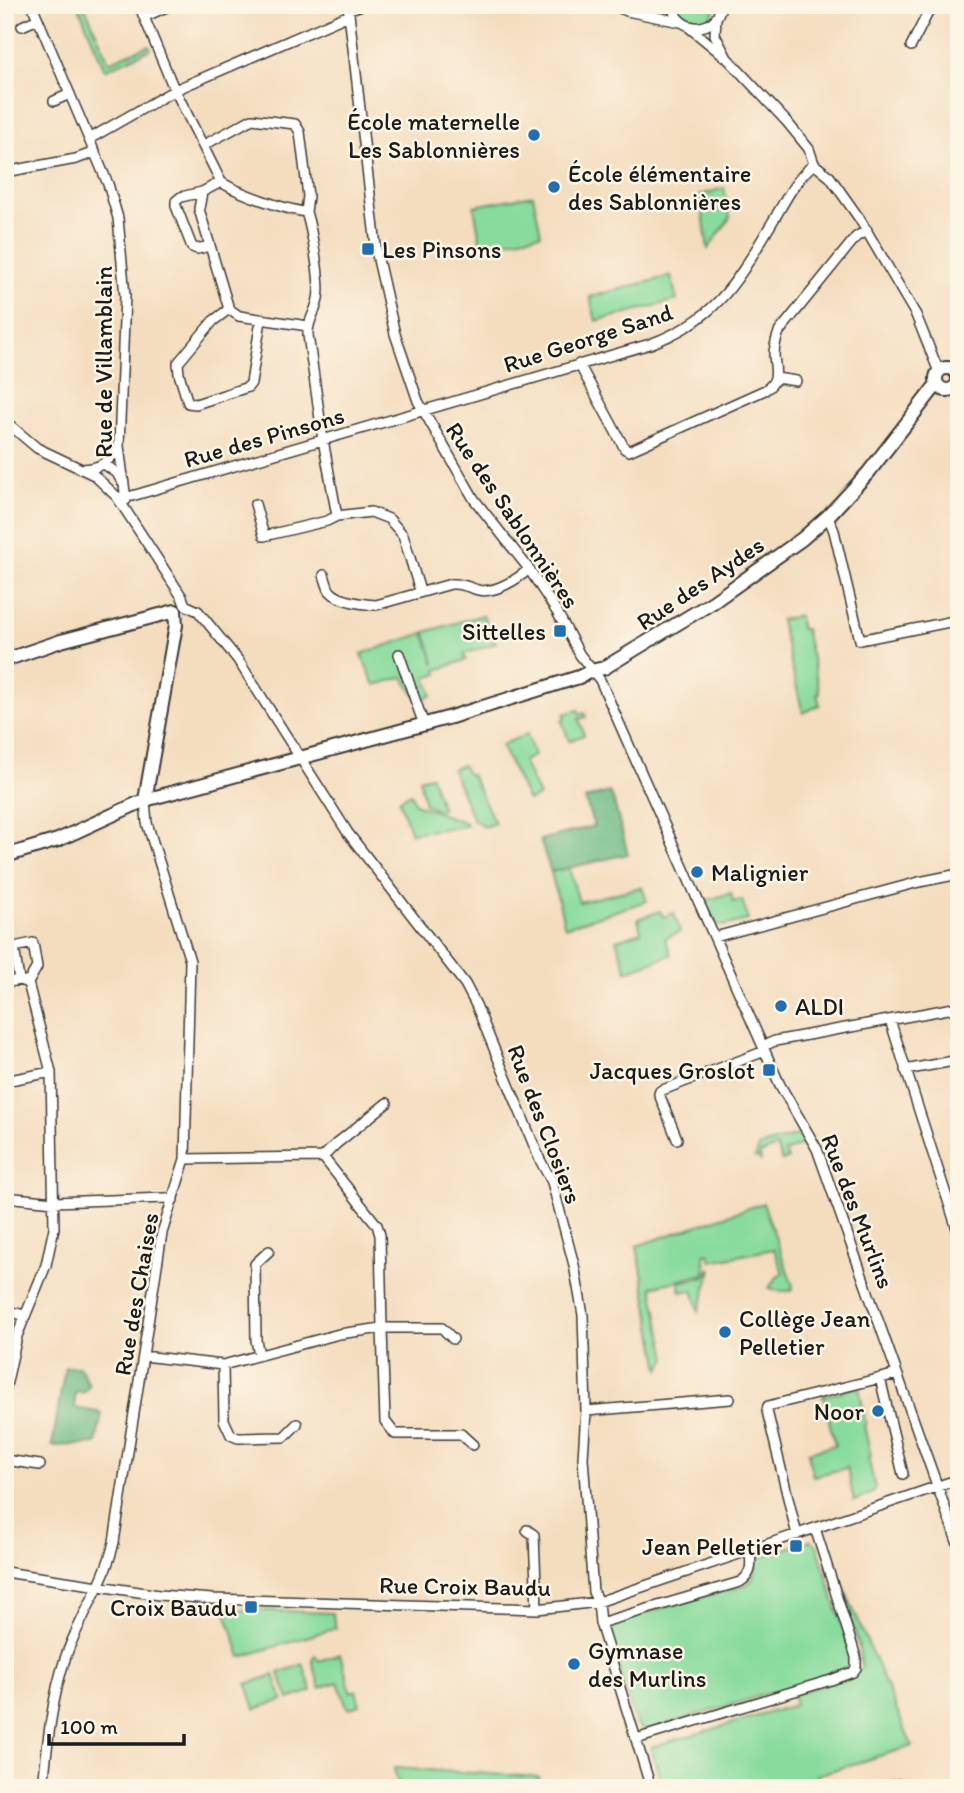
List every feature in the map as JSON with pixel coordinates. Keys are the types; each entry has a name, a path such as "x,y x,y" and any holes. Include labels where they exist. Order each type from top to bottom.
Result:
{"street":[{"name":"Rue de Villamblain","path":"32,5 114,200 122,252 125,335 119,446 123,484 121,496 182,597 180,608"},
{"path":"139,5 175,90 221,182 306,212"},
{"path":"144,17 171,5"},
{"path":"89,139 175,90 363,5"},
{"path":"612,5 627,11 680,22 690,28 727,58 787,122 809,149 814,164 830,177 867,230 916,315 938,378 946,390 957,388 957,370 947,369 938,378"},
{"path":"643,13 661,5"},
{"path":"672,5 680,22"},
{"path":"721,5 716,18 715,35 727,58"},
{"path":"911,46 932,5"},
{"name":"Rue des Sablonnières","path":"349,10 377,255 394,334 421,410 474,499 529,569 591,671"},
{"path":"690,28 705,27 716,18"},
{"path":"22,26 37,19"},
{"path":"54,101 70,94"},
{"path":"204,145 252,119 295,124 300,132 308,196 306,212 319,294 308,326 323,440 337,516"},
{"path":"5,172 76,159 94,152"},
{"name":"Rue George Sand","path":"421,410 667,338 682,331 706,315 730,290 794,184 814,164"},
{"path":"210,246 197,249 192,247 176,201 221,182"},
{"path":"202,192 199,209 229,309 235,315 308,326"},
{"path":"579,364 625,449 629,451 765,390 771,387 776,378 775,344 779,332 856,237 867,230"},
{"path":"229,309 214,321 178,363 188,403 196,404 248,387 261,320"},
{"path":"776,378 796,381"},
{"name":"Rue des Aydes","path":"5,856 58,840 145,800 424,725 604,668 713,602 789,549 828,516 868,473 938,378"},
{"name":"Rue des Pinsons","path":"121,496 132,496 421,410"},
{"path":"5,421 37,448 94,475 121,496"},
{"path":"75,468 92,469 104,464 119,446"},
{"path":"104,464 117,473 123,484"},
{"path":"255,504 264,536 327,521 337,516 371,512 389,519 403,535 421,591"},
{"path":"828,516 860,640 959,620"},
{"path":"324,575 328,589 334,595 376,605 421,591 461,583 478,590 494,589 529,569"},
{"path":"5,660 61,641 180,608 145,800"},
{"name":"Rue des Closiers","path":"180,608 198,611 238,660 348,833 465,984 496,1050 540,1160 552,1182 574,1265 583,1315 586,1411 583,1458 593,1592 651,1788"},
{"path":"399,654 424,725"},
{"name":"Rue des Murlins","path":"591,671 600,680 780,1086 817,1149 959,1547"},
{"name":"Rue des Chaises","path":"43,1788 55,1706 66,1655 100,1586 114,1542 162,1233 185,1159 190,961 147,822 145,800"},
{"path":"715,937 919,882 959,874"},
{"path":"5,983 24,981 51,1072 54,1202 54,1228 46,1265 17,1336 5,1391"},
{"path":"677,1139 660,1091 764,1049 775,1041 959,1007"},
{"path":"890,1020 959,1235"},
{"path":"905,1070 959,1060"},
{"path":"5,1081 51,1072"},
{"path":"185,1159 323,1157 336,1143 387,1103"},
{"path":"323,1157 377,1225 380,1235 385,1421 388,1427 395,1433 404,1435 461,1434 473,1445"},
{"path":"5,1197 54,1202 155,1198 173,1200"},
{"path":"259,1355 256,1340 255,1264 269,1251"},
{"path":"5,1311 25,1315"},
{"path":"143,1356 223,1365 339,1334 382,1328 442,1328 453,1339"},
{"path":"223,1365 225,1420 227,1430 231,1434 238,1438 284,1437 296,1424"},
{"path":"797,1535 768,1406 897,1374"},
{"path":"880,1378 903,1474"},
{"path":"586,1411 730,1399"},
{"path":"5,1460 40,1465"},
{"name":"Rue Croix Baudu","path":"5,1572 159,1595 212,1599 537,1609 598,1602 959,1479"},
{"path":"636,1739 853,1672 856,1668 856,1657 815,1528"},
{"path":"527,1530 534,1535 537,1609"},
{"path":"600,1623 740,1582 748,1577 750,1571 750,1550"},
{"path":"883,1788 898,1784 904,1788"}],"green space":[{"path":"78,5 84,5 109,62 149,45 151,49 105,70"},
{"path":"676,5 716,5 711,17 699,23 682,18"},
{"path":"724,188 730,218 708,249 700,195"},
{"path":"533,195 541,234 481,246 474,206"},
{"path":"671,276 677,300 596,321 590,297"},
{"path":"483,615 496,643 464,654 466,660 437,670 438,674 426,678 432,695 419,701 403,677 375,685 361,654 424,633 435,665 425,632"},
{"path":"798,616 801,629 805,629 820,693 817,694 820,705 803,713 780,620"},
{"path":"578,710 580,714 585,713 586,717 579,719 584,735 569,741 562,721 565,719 564,714"},
{"path":"527,734 534,756 523,761 539,796 528,801 501,745"},
{"path":"462,765 468,775 471,774 495,823 484,827 473,819 452,769"},
{"path":"431,776 442,809 437,810 425,804 419,779"},
{"path":"609,792 628,854 551,872 540,840 594,826 585,799"},
{"path":"411,793 415,804 466,823 467,826 411,833 399,800"},
{"path":"569,868 579,902 642,887 647,901 565,927 551,872"},
{"path":"731,893 733,902 742,900 748,920 723,926 716,924 704,901"},
{"path":"660,911 663,917 674,913 680,932 665,938 671,955 627,971 616,940 641,932 638,919"},
{"path":"803,1133 810,1147 803,1144 785,1152 788,1159 782,1161 776,1147 760,1154 761,1162 759,1158 755,1158 759,1147"},
{"path":"763,1203 793,1286 791,1291 769,1288 783,1273 774,1249 711,1261 709,1253 704,1254 704,1274 652,1287 667,1358 660,1369 637,1246"},
{"path":"710,1268 712,1270 699,1311 693,1290 681,1292 679,1282 705,1277"},
{"path":"65,1367 80,1367 89,1385 85,1392 75,1393 75,1408 102,1413 96,1444 52,1446"},
{"path":"859,1387 875,1488 873,1493 854,1501 847,1468 813,1476 808,1452 835,1445 823,1396"},
{"path":"810,1540 817,1545 853,1661 849,1669 645,1731 636,1723 605,1624 748,1584 755,1573 755,1559"},
{"path":"835,1567 912,1746 817,1775 821,1788 663,1788 651,1747 795,1705 792,1695 858,1672 862,1666 858,1643"},
{"path":"225,1609 332,1613 336,1628 241,1657"},
{"path":"340,1654 351,1692 356,1690 360,1705 348,1709 338,1682 320,1688 312,1659 315,1655 319,1661"},
{"path":"303,1664 312,1691 289,1699 279,1673"},
{"path":"274,1675 283,1700 255,1709 247,1684"},
{"path":"394,1768 539,1777 537,1788 399,1788"}],"place":[{"name":"École maternelle Les Sablonnières","path":"534,135"},
{"name":"École élémentaire des Sablonnières","path":"554,187"},
{"name":"Les Pinsons","path":"368,249"},
{"name":"Sittelles","path":"560,631"},
{"name":"Malignier","path":"697,872"},
{"name":"ALDI","path":"781,1006"},
{"name":"Jacques Groslot","path":"769,1070"},
{"name":"Collège Jean Pelletier","path":"725,1332"},
{"name":"Noor","path":"878,1411"},
{"name":"Jean Pelletier","path":"796,1546"},
{"name":"Croix Baudu","path":"251,1607"},
{"name":"Gymnase des Murlins","path":"574,1664"}]}
